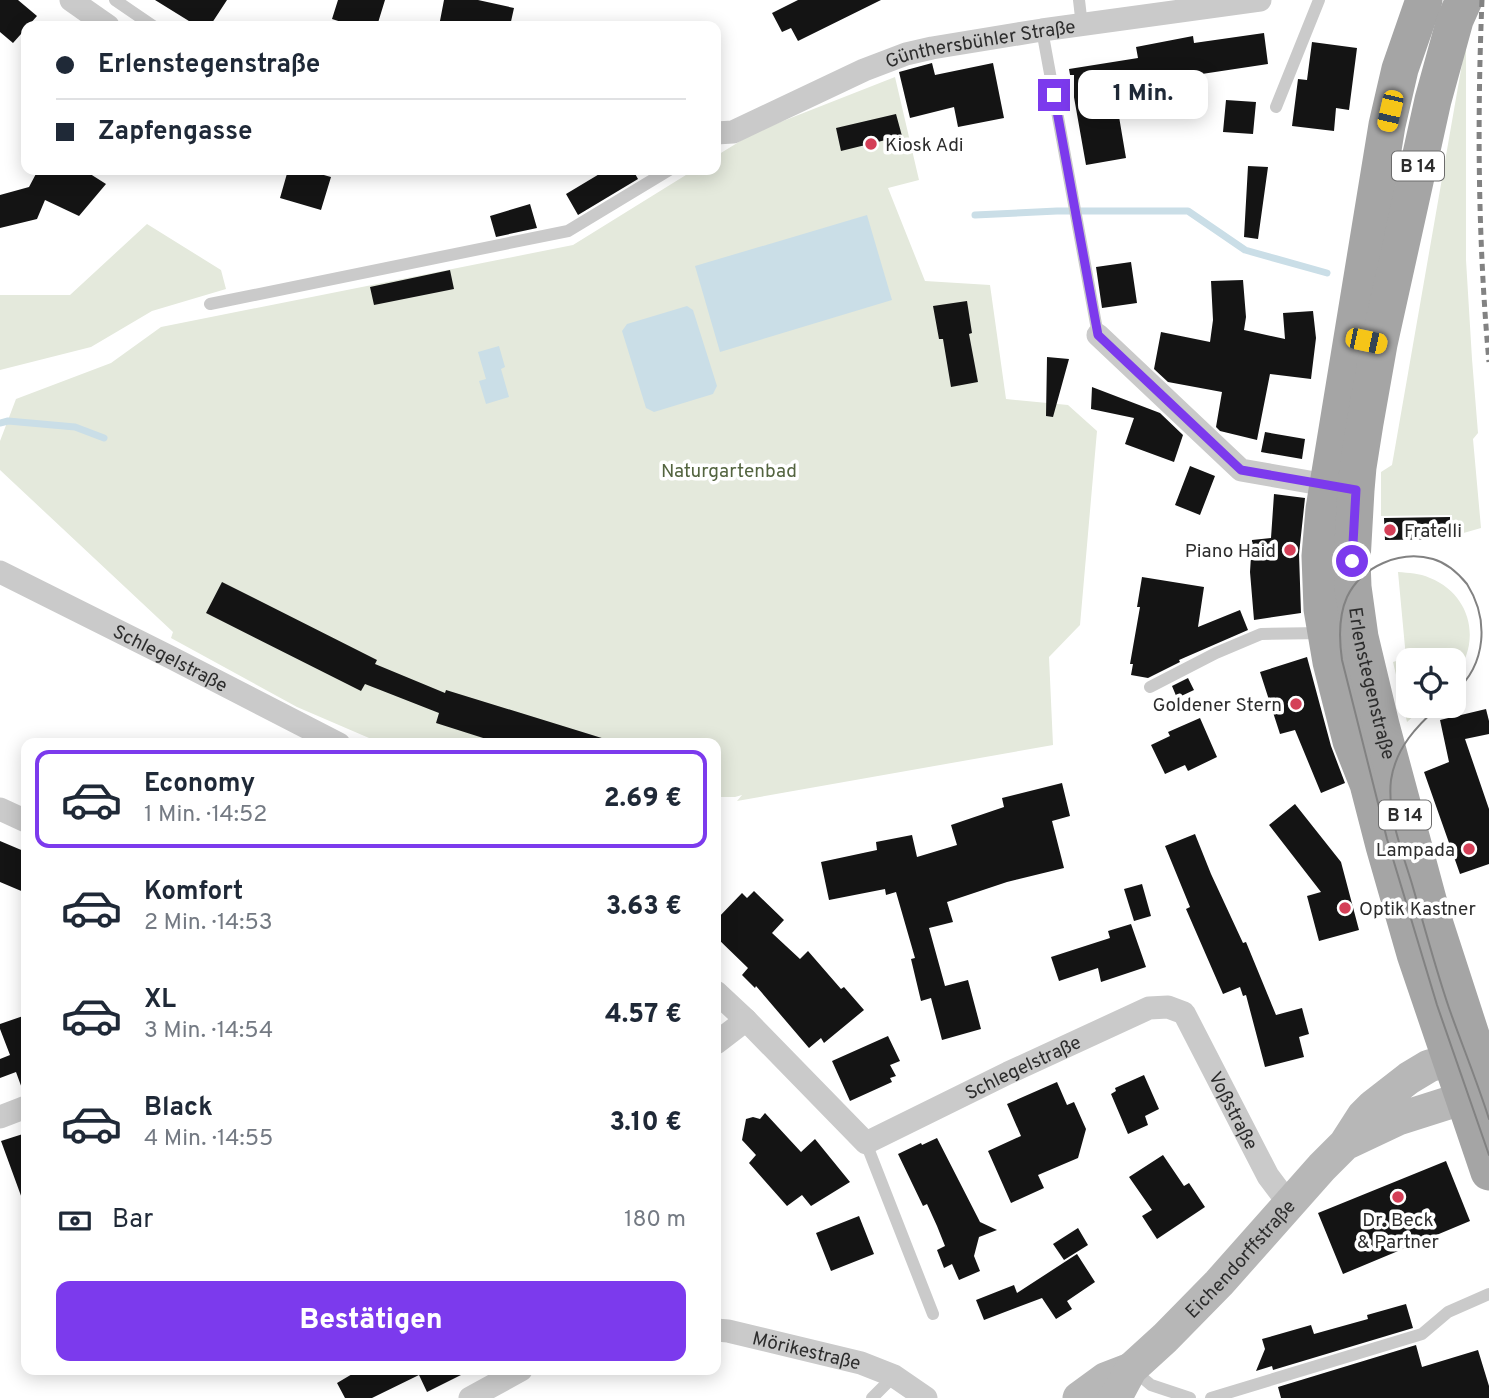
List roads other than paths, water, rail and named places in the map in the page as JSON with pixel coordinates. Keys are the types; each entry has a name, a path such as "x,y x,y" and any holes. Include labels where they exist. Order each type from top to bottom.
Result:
{"main road":[{"path":"1417,1 1460,10"},
{"name":"Erlenstegenstraße","path":"1417,1 1387,125 1366,341 1365,423 1320,556 1322,609 1348,732 1420,922 1472,1038 1471,1084 1489,1172"},
{"name":"Erlenstegenstraße","path":"1366,341 1460,10"},
{"name":"Erlenstegenstraße","path":"1342,488 1360,637 1393,772 1420,922"}],"street":[{"path":"71,0 101,21"},
{"name":"Günthersbühler Straße","path":"721,136 864,70 906,54 1042,30 1260,0"},
{"path":"1098,335 1241,470 1342,488"},
{"name":"Schlegelstraße","path":"0,572 327,738"},
{"path":"0,809 21,819"},
{"path":"721,997 866,1143"},
{"name":"Schlegelstraße","path":"866,1143 1149,1008 1168,1007 1184,1013"},
{"name":"Voßstraße","path":"1184,1013 1268,1176 1289,1204"},
{"path":"721,1039 746,1020"},
{"name":"Eichendorffstraße","path":"1114,1398 1131,1369 1203,1300 1345,1144 1471,1084"},
{"path":"0,1117 21,1109"},
{"name":"Mörikestraße","path":"721,1330 861,1363 894,1376 926,1398"},
{"name":"Eichendorffstraße","path":"1079,1398 1105,1379 1131,1369"},
{"path":"470,1398 512,1375"}],"lane":[{"path":"115,0 146,21"},
{"path":"1079,0 1082,26"},
{"path":"1276,107 1319,0"},
{"path":"1042,30 1098,335"},
{"path":"210,304 568,231 661,175"},
{"path":"1150,687 1216,653 1261,634 1325,633"},
{"path":"866,1143 933,1314"},
{"path":"1211,1398 1422,1334 1448,1312 1489,1294"},
{"path":"1131,1369 1151,1385 1190,1398"},
{"name":"Mörikestraße","path":"872,1398 894,1376"}],"water":[{"path":"867,215 892,300 720,352 695,266"},
{"path":"687,306 693,310 717,386 713,394 654,412 646,408 622,331 627,324"},
{"path":"499,346 505,367 501,369 509,397 486,404 479,381 486,379 478,352"}],"waterway":[{"path":"975,215 1057,211 1188,211 1245,250 1327,273"},
{"path":"0,423 8,421 75,427 104,438"}],"tram line":[{"path":"1466,680 1478,655 1481,626 1474,598 1467,584 1456,572 1433,559 1408,557 1383,563 1362,577 1347,597 1342,612 1342,660 1387,839 1437,1005 1489,1155"},
{"path":"1427,718 1403,747 1394,768 1390,793 1393,819 1439,977 1489,1119"}],"railway":[{"path":"1482,0 1480,181 1489,362"}],"place":[{"name":"Kiosk Adi","path":"871,144"},
{"name":"Fratelli","path":"1390,530"},
{"name":"Piano Haid","path":"1290,550"},
{"name":"Goldener Stern","path":"1296,704"},
{"name":"Lampada","path":"1469,849"},
{"name":"Optik Kastner","path":"1345,908"},
{"name":"Dr. Beck & Partner","path":"1398,1197"}],"park label":[{"name":"Naturgartenbad","path":"729,470"}]}
